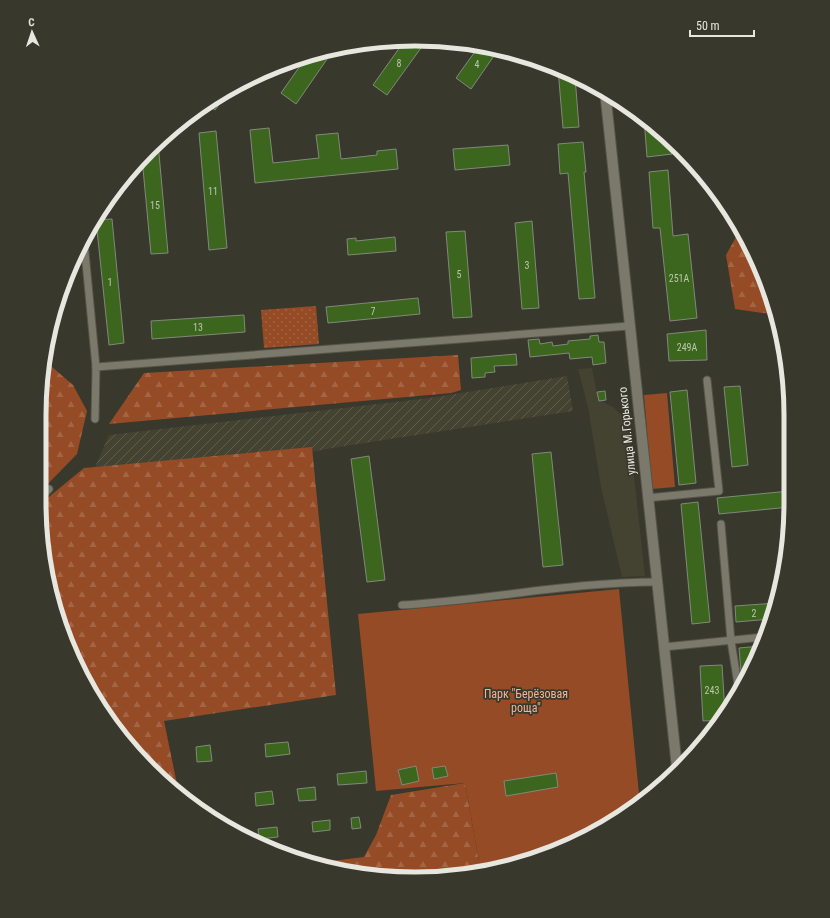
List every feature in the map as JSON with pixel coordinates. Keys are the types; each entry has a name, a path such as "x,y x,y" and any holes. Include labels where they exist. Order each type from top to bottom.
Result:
{"main road":[{"name":"улица М.Горького","path":"606,99 647,498 677,763"}],"street":[{"path":"85,250 96,367 95,419"},
{"path":"96,367 629,326"},
{"path":"647,498 719,491 707,380"},
{"path":"46,492 49,489"},
{"path":"721,524 731,641 738,683"},
{"path":"402,605 456,602 617,582 657,582"},
{"path":"664,647 758,639"}],"shaded area":[{"path":"592,368 598,399 613,407 628,421 645,576 622,577 601,487 588,407 578,369"},
{"path":"567,376 573,411 301,454 95,467 109,435 430,398"}],"green space":[{"path":"737,235 756,274 769,314 735,309 726,255"},
{"path":"316,306 319,344 264,348 261,310"},
{"path":"458,355 461,390 451,393 109,424 144,373"},
{"path":"49,365 73,385 87,411 77,454 46,486 46,415"},
{"path":"667,393 675,487 652,489 644,395"},
{"path":"312,447 336,695 164,721 177,784 154,764 122,728 95,688 74,644 59,599 53,575 49,551 46,499 84,468"},
{"name":"Парк \"Берёзовая роща\"","path":"619,589 639,797 600,823 556,844 511,859 480,866 465,783 376,791 358,614"},
{"path":"465,783 480,866 463,869 415,872 367,869 329,861 364,857 376,835 391,795"}],"building":[{"path":"422,46 387,95 373,85 400,47"},
{"path":"475,51 495,55 471,89 456,78"},
{"path":"329,57 296,104 281,93 301,64"},
{"path":"559,75 575,83 579,127 563,128"},
{"path":"222,100 215,110 211,107"},
{"path":"645,126 672,150 672,154 647,157"},
{"path":"269,128 273,163 319,158 316,135 338,133 341,159 377,155 377,151 396,149 398,169 255,183 250,130"},
{"path":"216,131 227,248 209,250 199,133"},
{"path":"583,142 586,172 584,172 595,298 579,299 568,173 560,174 558,144"},
{"path":"508,145 510,165 455,170 453,149"},
{"path":"159,150 168,253 151,254 143,167"},
{"path":"668,170 673,236 688,234 697,318 670,321 660,228 653,228 649,172"},
{"path":"112,219 124,343 109,345 97,227 102,220"},
{"path":"532,221 539,308 522,309 515,223"},
{"path":"465,231 472,317 453,318 446,232"},
{"path":"395,237 396,251 348,255 347,239 356,238 356,241"},
{"path":"418,298 420,314 328,323 326,307"},
{"path":"244,315 245,332 152,339 151,321"},
{"path":"706,330 707,360 669,361 667,334"},
{"path":"598,335 599,342 604,342 606,363 593,365 592,357 570,359 569,353 530,357 528,340 539,339 540,344 552,342 553,346 568,344 568,341 590,339 590,336"},
{"path":"516,354 517,365 494,366 495,372 485,373 485,377 472,378 471,358"},
{"path":"740,386 748,465 732,467 724,387"},
{"path":"687,390 696,483 679,485 670,392"},
{"path":"605,391 606,400 599,401 597,392"},
{"path":"551,452 563,565 543,567 532,454"},
{"path":"369,456 385,580 367,582 351,459"},
{"path":"784,492 784,508 719,514 717,498"},
{"path":"698,502 710,622 692,624 681,504"},
{"path":"770,604 765,620 736,622 735,606"},
{"path":"755,647 743,672 741,672 739,648"},
{"path":"722,665 724,704 713,720 703,721 700,666"},
{"path":"288,742 290,754 266,757 265,744"},
{"path":"210,745 212,761 197,762 196,747"},
{"path":"416,766 419,781 402,785 398,770"},
{"path":"445,766 448,776 434,779 432,768"},
{"path":"366,771 367,783 338,785 337,774"},
{"path":"556,773 558,787 506,796 504,781"},
{"path":"315,787 316,800 299,801 297,789"},
{"path":"272,791 274,804 256,806 255,793"},
{"path":"359,817 361,828 352,829 351,818"},
{"path":"330,820 330,830 313,832 312,822"},
{"path":"277,827 278,837 262,839 259,837 258,829"}]}
